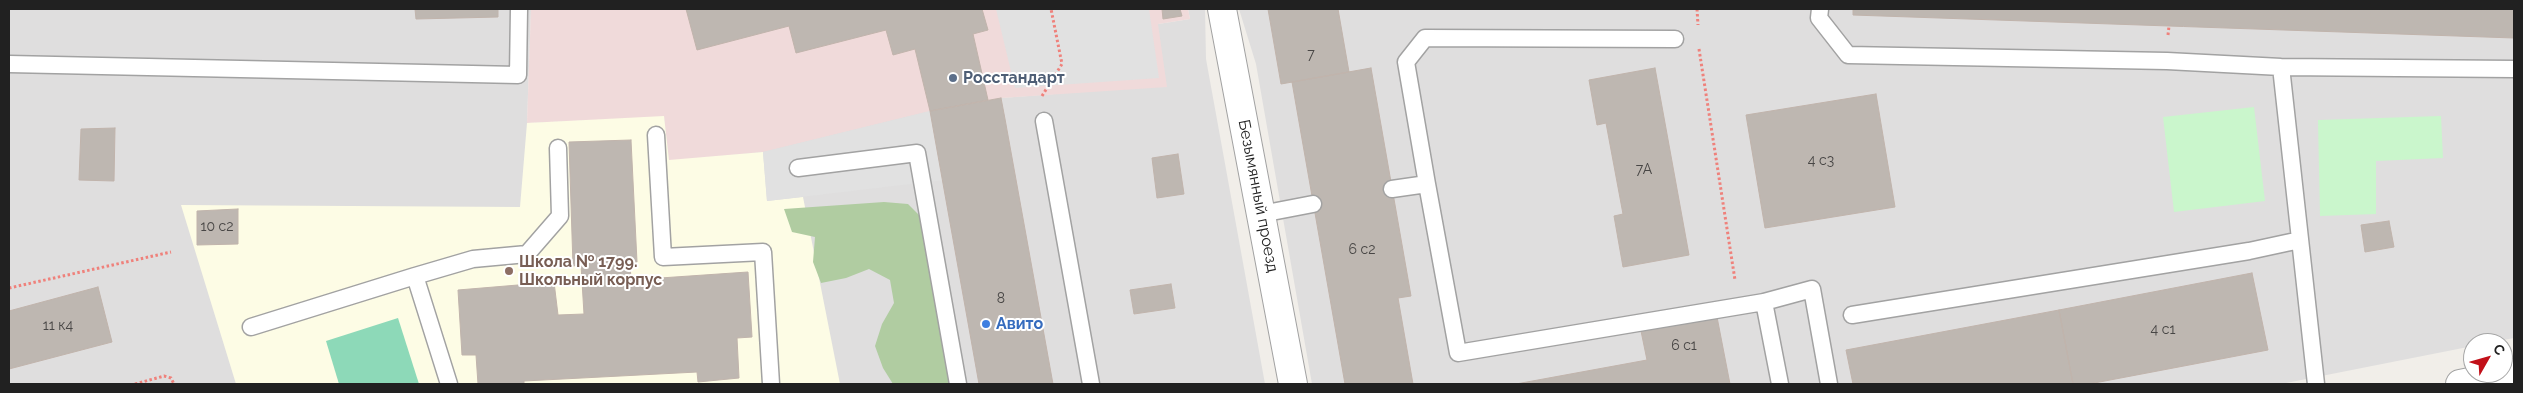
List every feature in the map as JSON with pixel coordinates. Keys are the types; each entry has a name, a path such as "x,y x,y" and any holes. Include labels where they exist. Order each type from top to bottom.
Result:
{"street":[{"name":"Безымянный проезд","path":"1222,9 1293,384"},
{"path":"2460,384 2514,373"}],"lane":[{"path":"9,64 518,75 520,9"},
{"path":"1820,9 1820,18 1848,55 2167,61 2281,67 2514,69"},
{"path":"1675,39 1425,38 1406,62 1458,353 1764,302 1812,289 1829,384"},
{"path":"2281,67 2316,384"},
{"path":"1044,121 1092,384"},
{"path":"656,135 663,257 763,252 771,384"},
{"path":"251,327 473,259 527,254 560,216 558,148"},
{"path":"798,168 917,153 958,384"},
{"path":"1392,189 1427,184"},
{"path":"1261,214 1313,204"},
{"path":"1852,315 2240,252 2300,240"},
{"path":"415,276 448,384"},
{"path":"1764,302 1780,384"}],"path":[{"path":"1042,104 1042,95 1062,64 1052,9"},
{"path":"1697,9 1698,27"},
{"path":"2168,35 2169,26"},
{"path":"1699,46 1738,306"},
{"path":"9,288 171,252"},
{"path":"135,384 150,382 164,376 171,378 174,384"}],"shaded area":[{"path":"9,9 531,9 527,123 664,116 930,111 1001,98 1054,94 1158,24 1190,19 1188,9 1205,9 1206,59 1265,384 9,384"},
{"path":"531,9 1188,9 1190,19 1158,24 1167,87 1001,98 930,111 763,152 669,161 664,117 527,123"},
{"path":"996,9 1149,9 1159,78 1015,88"},
{"path":"1239,9 2514,9 2514,338 2513,333 2463,333 2463,348 2281,384 1312,384 1256,64"},
{"path":"930,111 944,180 767,201 763,152"},
{"name":"Школа № 1799. Школьный корпус","path":"664,116 669,160 763,152 767,201 803,197 840,384 236,384 181,205 520,207 527,123"}],"green space":[{"path":"2254,107 2265,201 2174,212 2163,117"},
{"path":"2441,116 2443,158 2376,161 2376,214 2320,216 2318,120"},
{"path":"884,202 908,204 925,221 949,384 893,384 883,368 875,346 882,324 894,303 890,280 869,269 846,278 821,283 813,262 815,237 792,232 784,209"},
{"path":"398,318 419,384 339,384 326,341"}],"building":[{"path":"415,9 498,9 498,17 416,19"},
{"name":"Росстандарт","path":"686,9 982,9 988,30 973,34 988,100 930,111 915,49 893,55 886,30 796,53 789,26 697,50"},
{"path":"1162,9 1180,9 1182,16 1163,19"},
{"path":"1268,9 1338,9 1349,72 1281,84"},
{"path":"1853,9 2514,9 2514,38 1853,15"},
{"path":"1371,68 1411,296 1398,298 1413,384 1345,384 1292,82"},
{"path":"1655,68 1689,255 1623,267 1614,216 1623,214 1606,123 1597,125 1589,80"},
{"path":"1876,94 1895,207 1765,228 1746,115"},
{"path":"1001,98 1053,384 979,384 930,111"},
{"path":"115,128 114,181 79,180 81,129"},
{"path":"631,140 637,262 630,263 631,280 748,272 752,337 737,338 739,378 698,382 697,372 524,381 524,384 478,384 476,355 462,355 458,290 554,282 558,315 584,314 581,265 573,266 569,142"},
{"path":"1178,154 1184,194 1157,198 1152,158"},
{"path":"238,209 238,244 197,245 197,211"},
{"path":"2389,221 2394,247 2365,252 2361,225"},
{"path":"2252,273 2268,350 2089,384 2073,384 2059,310"},
{"path":"1171,284 1175,308 1134,314 1130,290"},
{"path":"98,287 112,342 9,369 9,311"},
{"path":"2059,310 2073,384 1853,384 1846,350"},
{"path":"1717,317 1730,384 1516,384 1647,360 1641,331"}],"place":[{"name":"Росстандарт","path":"953,78"},
{"name":"Школа № 1799. Школьный корпус","path":"509,271"},
{"name":"Авито","path":"986,324"}]}
